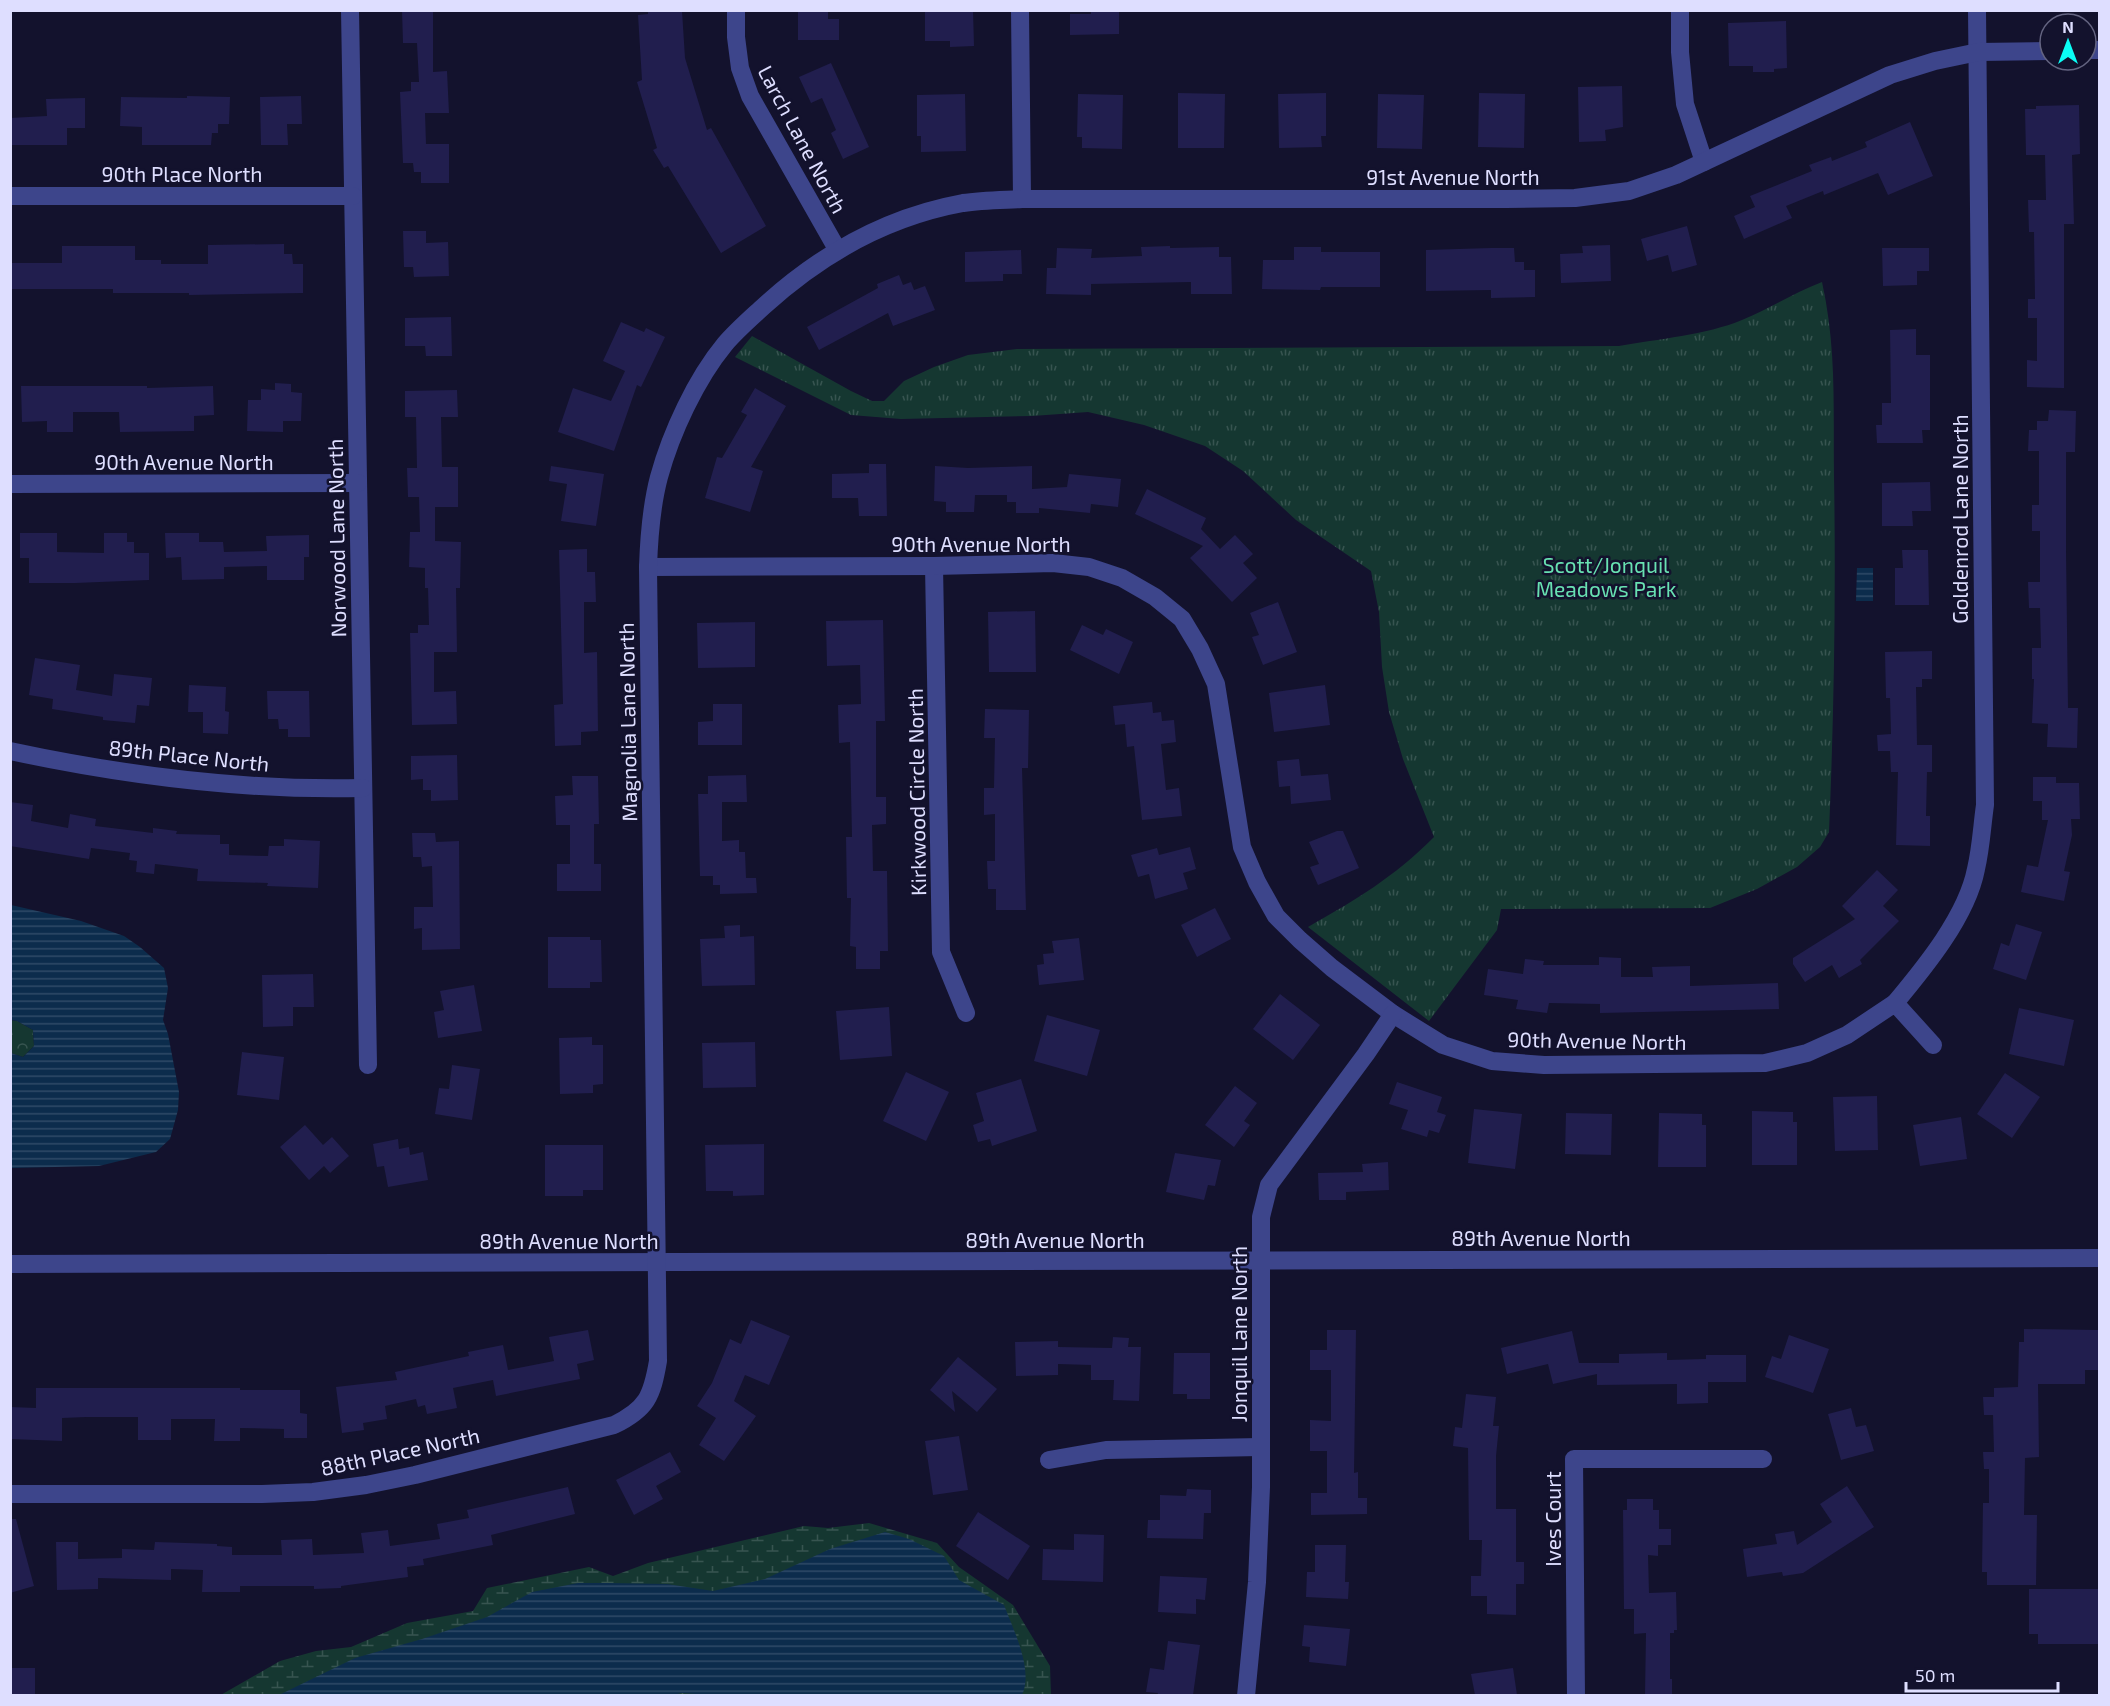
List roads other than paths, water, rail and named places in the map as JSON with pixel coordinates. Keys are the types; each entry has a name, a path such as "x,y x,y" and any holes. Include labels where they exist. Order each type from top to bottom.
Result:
{"street":[{"name":"Norwood Lane North","path":"350,10 368,1065"},
{"name":"Larch Lane North","path":"736,10 736,37 740,68 750,96 837,249"},
{"path":"1020,10 1022,199"},
{"path":"1680,10 1680,52 1685,104 1704,162"},
{"name":"Goldenrod Lane North","path":"1895,1003 1920,973 1965,904 1976,871 1985,805 1977,10"},
{"name":"91st Avenue North","path":"837,249 879,228 964,203 1022,199 1575,198 1629,191 1676,175 1890,75 1935,61 1978,52 2038,51"},
{"name":"90th Place North","path":"10,196 353,196"},
{"name":"Magnolia Lane North","path":"656,1263 648,567 650,522 659,477 678,424 702,378 724,344 785,287 837,249"},
{"name":"90th Avenue North","path":"10,484 358,483"},
{"name":"90th Avenue North","path":"648,567 934,566 1053,563 1089,567 1122,578 1155,597 1182,619 1200,649 1216,684 1242,847 1257,882 1276,916 1332,968 1393,1014 1443,1045 1492,1061 1544,1065 1765,1063 1807,1053 1847,1035 1895,1003"},
{"name":"Kirkwood Circle North","path":"934,566 941,952 966,1013"},
{"name":"89th Place North","path":"10,751 166,778 244,786 363,788"},
{"path":"1895,1003 1933,1045"},
{"name":"Jonquil Lane North","path":"1246,1695 1257,1582 1261,1487 1261,1217 1269,1185 1393,1014"},
{"name":"89th Avenue North","path":"10,1264 2100,1258"},
{"name":"88th Place North","path":"10,1494 313,1492 366,1485 415,1475 614,1425 632,1416 646,1402 654,1383 658,1361 656,1263"},
{"path":"1048,1460 1106,1450 1260,1448"},
{"name":"Ives Court","path":"1576,1695 1574,1459 1763,1459"}],"water":[{"path":"1857,568 1873,568 1873,601 1856,601"},
{"path":"11,905 81,921 124,936 164,968 168,988 163,1020 168,1034 179,1092 178,1110 170,1139 156,1152 99,1166 11,1168 11,1053 23,1057 34,1046 33,1030 11,1020"},
{"path":"885,1532 909,1539 944,1556 959,1580 1004,1605 1024,1662 1026,1674 1022,1695 726,1696 681,1693 671,1696 279,1695 355,1658 487,1617 532,1592 578,1583 667,1584 713,1591 765,1579 830,1549"}],"park label":[{"name":"Scott/Jonquil Meadows Park","path":"1606,576"}]}
